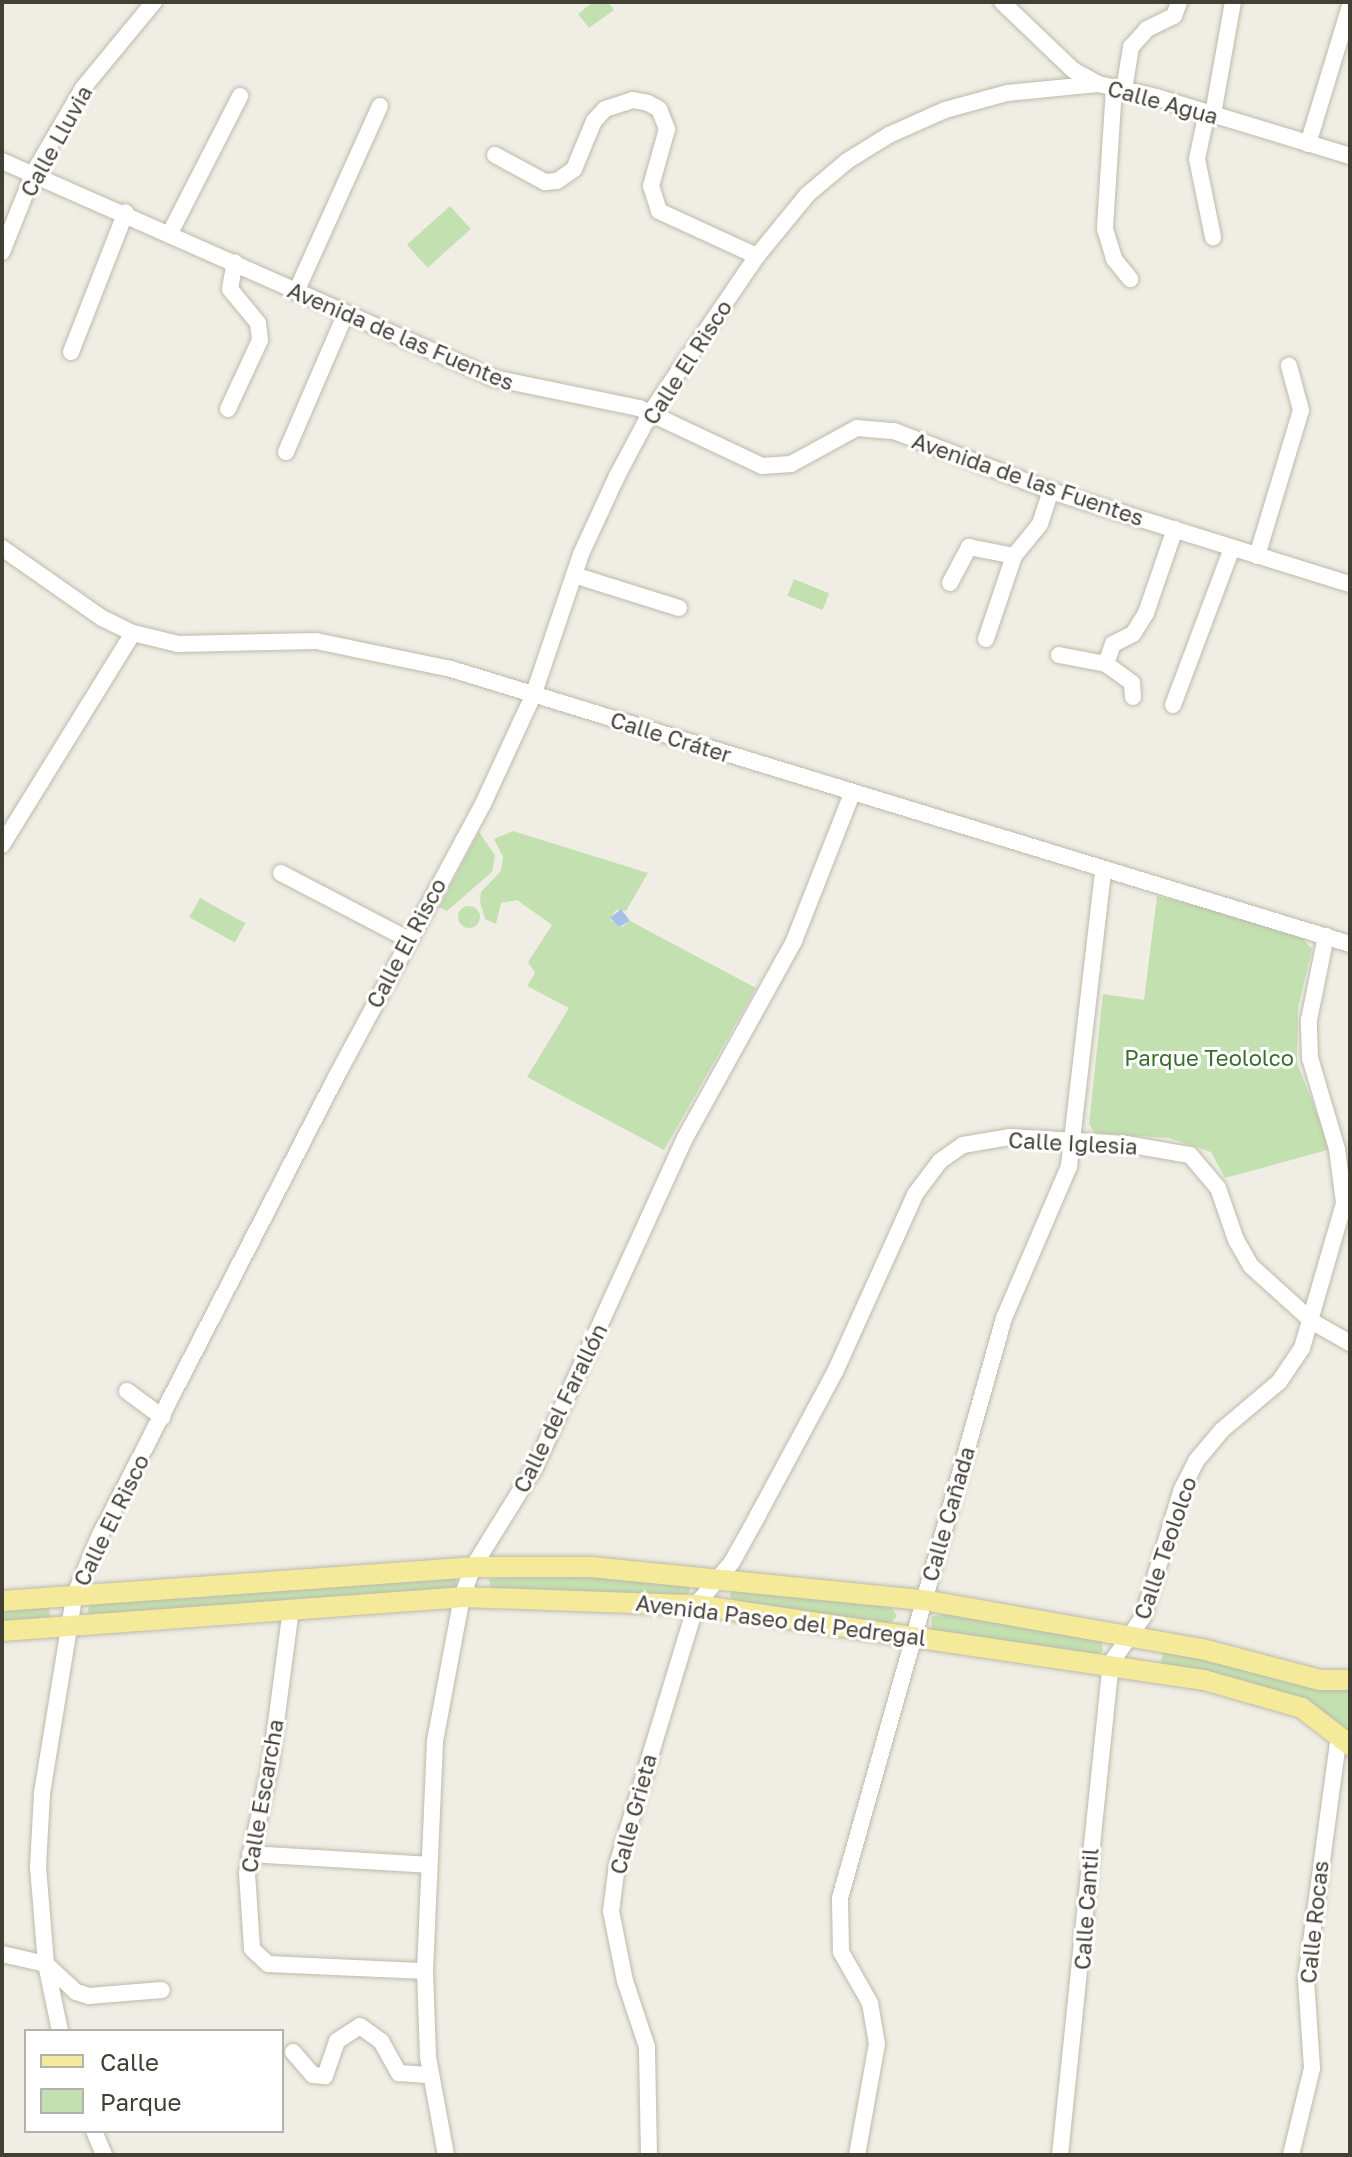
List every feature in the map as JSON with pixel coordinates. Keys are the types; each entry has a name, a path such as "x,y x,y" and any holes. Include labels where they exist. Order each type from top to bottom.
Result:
{"main road":[{"name":"Avenida Paseo del Pedregal","path":"2,1601 473,1567 591,1567 717,1577 923,1600 1130,1635 1239,1657 1320,1680 1350,1680"},
{"name":"Avenida Paseo del Pedregal","path":"2,1631 462,1597 696,1605 1111,1663 1204,1680 1295,1705 1344,1740"}],"street":[{"name":"Calle Lluvia","path":"2,252 34,172 83,88 154,2"},
{"name":"Calle Agua","path":"1002,2 1073,70 1112,88 1210,113 1350,156"},
{"path":"1130,279 1114,259 1105,229 1112,88 1131,47 1147,29 1174,16 1179,2"},
{"path":"1213,237 1197,159 1233,2"},
{"path":"1308,144 1350,6"},
{"name":"Calle El Risco","path":"60,2029 46,1964 38,1867 42,1793 66,1626 74,1597 162,1417 407,939 483,804 533,696 574,575 603,505 651,412 757,256 808,194 889,135 945,110 1007,93 1112,88"},
{"path":"170,233 240,96"},
{"path":"495,155 545,182 557,181 574,169 594,121 605,109 633,100 648,103 659,109 667,129 651,186 659,211 757,256"},
{"path":"296,292 380,106"},
{"name":"Avenida de las Fuentes","path":"2,161 126,212 296,292 510,384 614,401 651,412 762,466 791,464 839,434 875,428 1051,491 1350,584"},
{"path":"71,352 126,212"},
{"path":"228,409 260,340 258,323 230,289 235,262"},
{"path":"286,452 346,313"},
{"path":"1257,556 1301,410 1289,366"},
{"path":"986,639 1014,556 1040,524 1051,491"},
{"path":"1106,664 1113,644 1133,634 1146,613 1175,529"},
{"path":"950,583 969,547 1014,556"},
{"name":"Calle Cráter","path":"2,548 102,618 133,633 178,644 316,641 362,648 451,669 1350,944"},
{"path":"1173,705 1232,548"},
{"path":"574,575 679,608"},
{"path":"2,845 133,633"},
{"path":"1059,655 1106,664 1132,683 1133,697"},
{"name":"Calle del Farallón","path":"446,2155 430,2075 425,1971 428,1865 439,1702 462,1597 473,1567 535,1467 685,1138 794,941 852,794"},
{"name":"Calle Cañada","path":"857,2155 877,2044 870,2003 841,1952 840,1898 1004,1318 1069,1166 1103,870"},
{"path":"281,873 407,939"},
{"name":"Calle Teololco","path":"1111,1663 1143,1617 1182,1489 1196,1461 1222,1430 1279,1382 1313,1322 1344,1203 1337,1149 1310,1058 1309,1020 1326,936"},
{"name":"Calle Iglesia","path":"717,1577 732,1562 835,1372 916,1193 940,1161 963,1145 987,1139 1074,1142 1190,1155 1218,1188 1236,1240 1251,1266 1313,1322 1350,1343"},
{"path":"127,1391 162,1417"},
{"name":"Calle Grieta","path":"649,2155 647,2047 625,1981 611,1911 617,1865 696,1605 717,1577"},
{"name":"Calle Escarcha","path":"291,1609 271,1761 250,1854 246,1892 256,1958 268,1964 425,1971"},
{"name":"Calle Cantil","path":"1060,2155 1111,1663"},
{"name":"Calle Rocas","path":"1291,2155 1312,2068 1306,1979 1344,1740"},
{"path":"250,1854 428,1865"},
{"path":"2,1954 46,1964 76,1992 89,1996 162,1990"},
{"path":"293,2052 313,2075 325,2076 343,2034 360,2026 381,2041 399,2073 430,2075"},
{"path":"95,2133 104,2155"}],"green space":[{"path":"593,2 608,2 614,10 589,28 578,14"},
{"path":"450,206 471,229 428,268 407,245"},
{"path":"794,579 829,593 822,610 787,596"},
{"path":"513,831 648,873 626,911 616,910 610,920 622,927 630,921 756,988 664,1150 527,1077 569,1008 527,986 535,973 528,962 552,925 517,900 501,903 496,924 485,919 480,902 481,892 501,871 503,857 494,839"},
{"path":"479,832 495,855 492,872 447,911 439,907"},
{"name":"Parque Teololco","path":"1157,896 1295,930 1312,949 1298,1008 1297,1063 1331,1149 1225,1178 1211,1152 1169,1138 1095,1133 1089,1124 1103,994 1144,1000"},
{"path":"200,898 245,923 235,942 189,917"},
{"path":"469,906 477,909 480,917 477,925 469,928 461,925 458,917 461,909"},
{"path":"585,1574 687,1584 690,1590 687,1597 499,1590 490,1587 489,1579"},
{"path":"454,1576 458,1588 89,1615 88,1609 91,1602"},
{"path":"731,1590 880,1605 892,1608 897,1616 889,1625 738,1603 730,1597"},
{"path":"49,1607 50,1619 2,1623 2,1609"},
{"path":"946,1614 1101,1640 1103,1651 1097,1655 931,1630 932,1616"},
{"path":"1164,1648 1350,1687 1350,1736 1160,1666"}],"water":[{"path":"621,909 630,921 619,927 610,918"}]}
